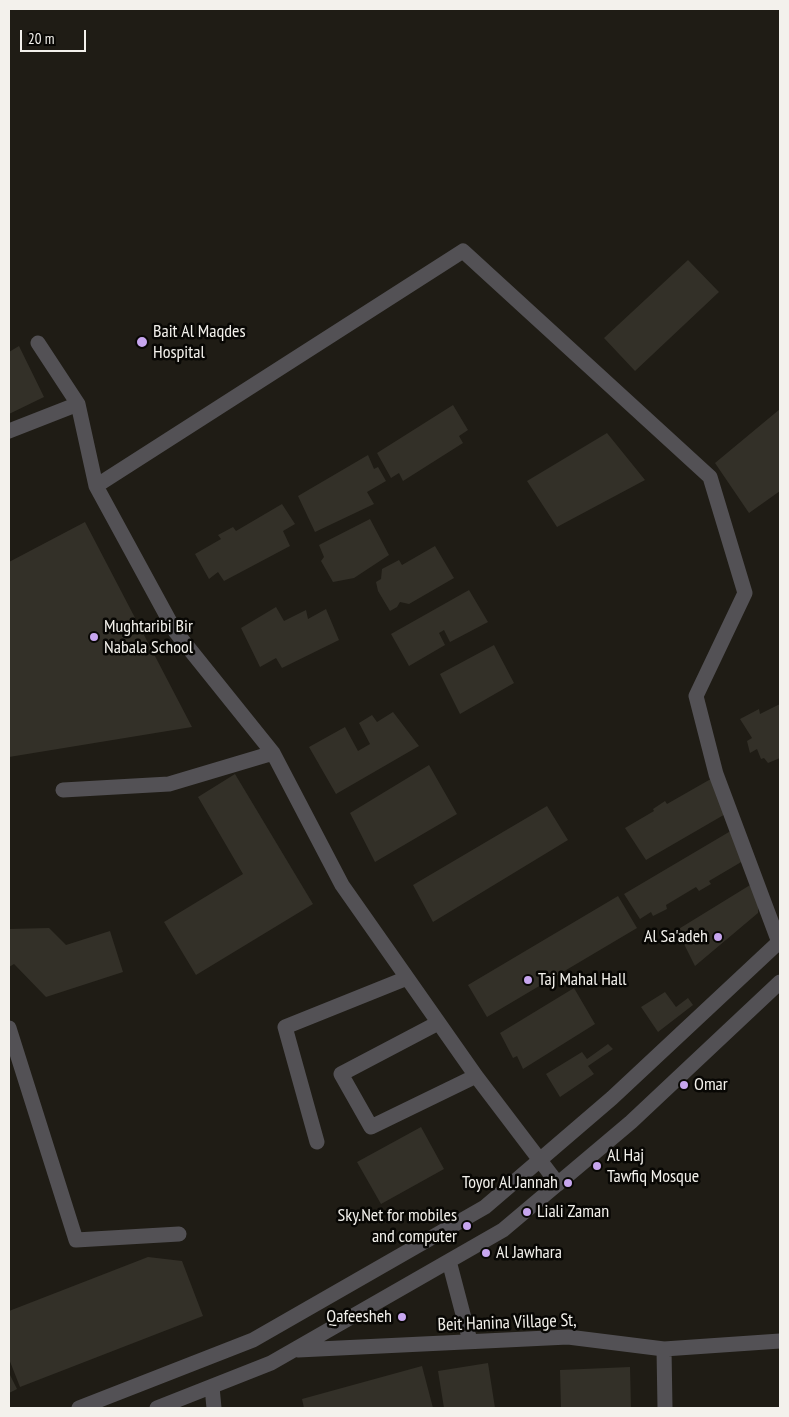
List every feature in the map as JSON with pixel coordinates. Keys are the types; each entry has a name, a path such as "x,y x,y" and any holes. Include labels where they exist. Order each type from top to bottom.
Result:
{"street":[{"path":"79,1408 253,1340 485,1207 612,1098 780,943 716,774 696,696 745,593 710,477 463,251 96,486"},
{"path":"38,343 78,404 96,486 175,631 273,753 342,885 476,1076 558,1184"},
{"path":"9,430 78,404"},
{"path":"63,790 169,784 273,753"},
{"path":"317,1142 285,1027 407,978"},
{"path":"157,1408 271,1363 503,1230 631,1122 780,982"},
{"path":"438,1023 341,1074 371,1127 476,1076"},
{"path":"9,1028 76,1240 179,1234"},
{"path":"449,1261 470,1342"},
{"name":"Beit Hanina Village St,","path":"294,1350 568,1337 664,1349 780,1341"},
{"path":"664,1349 665,1408"},
{"path":"212,1386 214,1408"}],"building":[{"path":"688,260 719,292 635,371 604,338"},
{"path":"19,346 44,397 9,414 9,352"},
{"path":"453,405 468,430 459,436 463,443 403,481 399,473 391,478 377,453"},
{"path":"780,409 780,491 749,513 715,463"},
{"path":"607,433 645,480 557,527 527,481"},
{"path":"368,455 374,469 378,467 386,481 367,492 374,504 315,532 298,496"},
{"path":"282,504 295,524 283,531 290,546 224,581 218,572 209,579 195,554 221,539 218,535 233,527 236,531"},
{"path":"370,519 389,555 354,578 333,582 321,561 324,557 319,545"},
{"path":"85,522 192,727 9,757 9,562"},
{"path":"435,546 454,578 409,604 400,602 397,607 390,611 378,591 376,582 381,579 382,569 399,560 402,565"},
{"path":"469,590 488,622 450,642 444,630 439,633 445,645 409,666 391,634"},
{"path":"276,607 284,621 306,610 308,619 326,609 339,640 282,668 276,658 260,667 241,628"},
{"path":"494,645 514,683 460,714 440,674"},
{"path":"780,704 780,758 768,763 764,758 761,759 757,749 750,753 747,741 752,738 740,719 759,709 760,714"},
{"path":"393,712 419,746 336,794 309,747 345,727 358,751 370,744 359,723 372,715 377,722"},
{"path":"429,765 457,814 375,862 350,813"},
{"path":"235,774 313,904 196,975 164,922 243,874 198,797"},
{"path":"716,776 734,809 646,860 625,828 654,811 653,809 665,801 667,804"},
{"path":"547,806 568,840 433,922 413,885"},
{"path":"734,829 748,858 709,881 711,884 699,891 696,887 666,905 667,909 653,916 651,912 640,919 624,894"},
{"path":"755,882 759,900 758,913 695,966 677,930"},
{"path":"618,896 637,928 487,1017 468,985"},
{"path":"49,928 66,945 110,931 123,972 46,997 14,964 9,967 9,929"},
{"path":"574,988 595,1024 523,1069 517,1056 513,1058 500,1033"},
{"path":"665,992 676,1007 688,998 693,1005 658,1032 641,1007"},
{"path":"608,1044 613,1049 588,1066 594,1074 560,1097 546,1074 582,1052 587,1059"},
{"path":"421,1127 444,1169 381,1204 357,1162"},
{"path":"148,1257 182,1261 203,1316 20,1387 9,1359 9,1311"},
{"path":"488,1363 495,1408 444,1408 438,1371"},
{"path":"422,1366 433,1408 304,1408 302,1399"},
{"path":"630,1367 631,1408 561,1408 560,1370"},
{"path":"9,1373 17,1389 9,1393"}],"place":[{"name":"Bait Al Maqdes Hospital","path":"142,342"},
{"name":"Mughtaribi Bir Nabala School","path":"94,637"},
{"name":"Al Sa'adeh","path":"718,937"},
{"name":"Taj Mahal Hall","path":"528,980"},
{"name":"Omar","path":"684,1085"},
{"name":"Al Haj Tawfiq Mosque","path":"597,1166"},
{"name":"Toyor Al Jannah","path":"568,1183"},
{"name":"Liali Zaman","path":"527,1212"},
{"name":"Sky.Net for mobiles and computer","path":"467,1226"},
{"name":"Al Jawhara","path":"486,1253"},
{"name":"Qafeesheh","path":"402,1317"}]}
